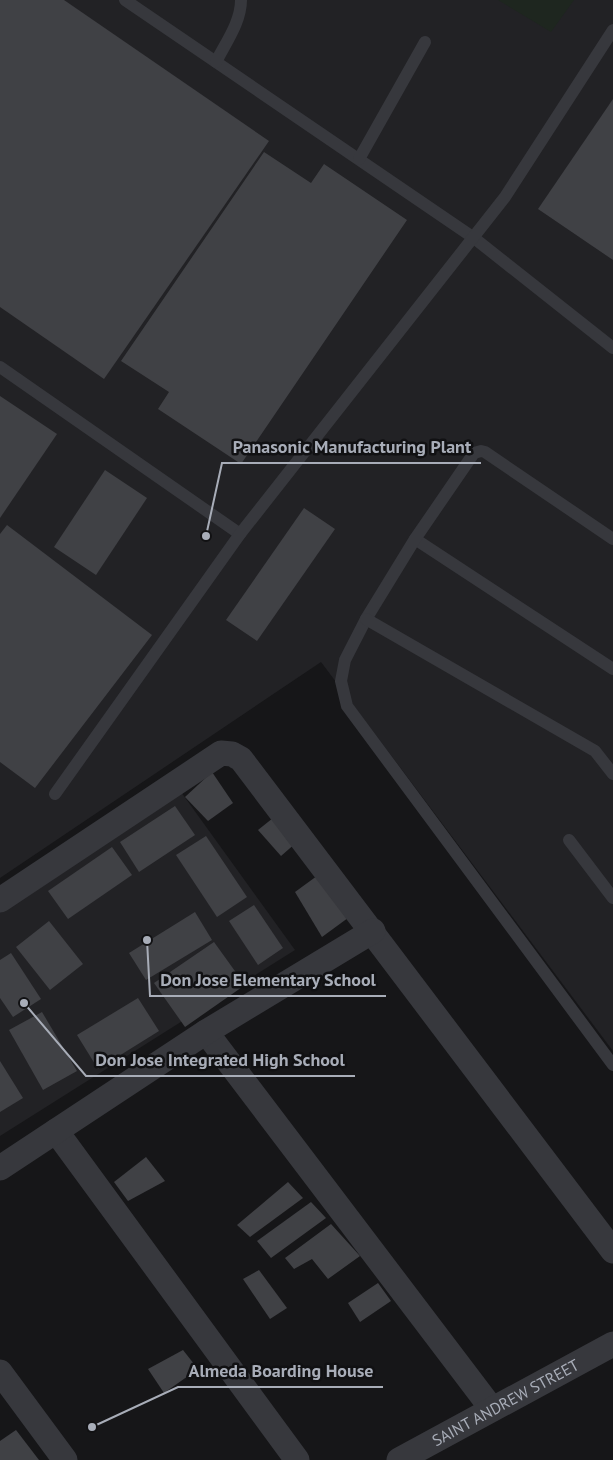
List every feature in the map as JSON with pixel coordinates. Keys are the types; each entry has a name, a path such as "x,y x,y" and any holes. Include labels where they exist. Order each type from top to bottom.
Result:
{"street":[{"path":"0,900 221,753 232,754 241,759 373,931 613,1251"},
{"path":"0,1168 206,1032 373,931"},
{"path":"206,1032 492,1409"},
{"path":"56,1131 297,1460"},
{"name":"SAINT ANDREW STREET","path":"399,1460 613,1344"},
{"path":"0,1372 65,1460"}],"lane":[{"path":"125,0 474,238 613,348"},
{"path":"216,62 238,20 241,0"},
{"path":"55,794 240,534 505,197 613,30"},
{"path":"359,159 424,42"},
{"path":"0,368 240,534"},
{"path":"613,538 485,452 474,453 416,539 366,619 345,660 341,681 347,706 613,1065"},
{"path":"416,539 613,669"},
{"path":"366,619 595,751 613,774"},
{"path":"569,840 613,898"}],"shaded area":[{"path":"0,0 613,0 613,1051 321,662 0,878"},
{"path":"498,0 574,0 551,32"},
{"path":"181,792 295,950 0,1136 0,908"}],"building":[{"path":"0,0 64,0 269,141 104,379 0,307"},
{"path":"613,99 613,260 538,209"},
{"path":"264,152 311,183 324,164 407,220 241,464 158,409 169,392 121,361"},
{"path":"0,396 57,434 0,518"},
{"path":"105,470 147,498 96,575 54,547"},
{"path":"304,508 335,529 257,641 226,620"},
{"path":"7,525 152,635 35,788 0,762 0,534"},
{"path":"212,772 233,803 208,821 185,797"},
{"path":"175,806 195,835 139,872 120,842"},
{"path":"273,818 297,842 281,856 258,830"},
{"path":"206,836 247,897 217,917 176,855"},
{"path":"112,847 132,875 68,919 48,891"},
{"path":"321,873 352,915 322,937 295,892"},
{"path":"254,905 283,948 258,965 229,921"},
{"path":"195,912 212,940 146,980 129,953"},
{"path":"49,921 83,964 50,990 16,947"},
{"path":"214,942 245,985 185,1027 154,983"},
{"path":"11,953 41,999 13,1017 0,998 0,960"},
{"path":"138,998 159,1031 98,1069 77,1035"},
{"path":"42,1012 77,1071 43,1090 9,1030"},
{"path":"0,1061 23,1098 0,1112"},
{"path":"146,1157 165,1181 128,1201 114,1182"},
{"path":"288,1182 303,1198 250,1237 237,1225"},
{"path":"311,1202 326,1218 271,1258 257,1241"},
{"path":"331,1224 360,1256 328,1279 312,1259 294,1269 285,1258"},
{"path":"259,1270 287,1308 270,1319 243,1279"},
{"path":"378,1283 391,1301 360,1322 348,1303"},
{"path":"183,1350 198,1369 164,1393 148,1369"},
{"path":"16,1430 39,1460 0,1460 0,1441"}],"place":[{"name":"Panasonic Manufacturing Plant","path":"206,536"},
{"name":"Don Jose Elementary School","path":"147,940"},
{"name":"Don Jose Integrated High School","path":"24,1003"},
{"name":"Almeda Boarding House","path":"92,1427"}]}
